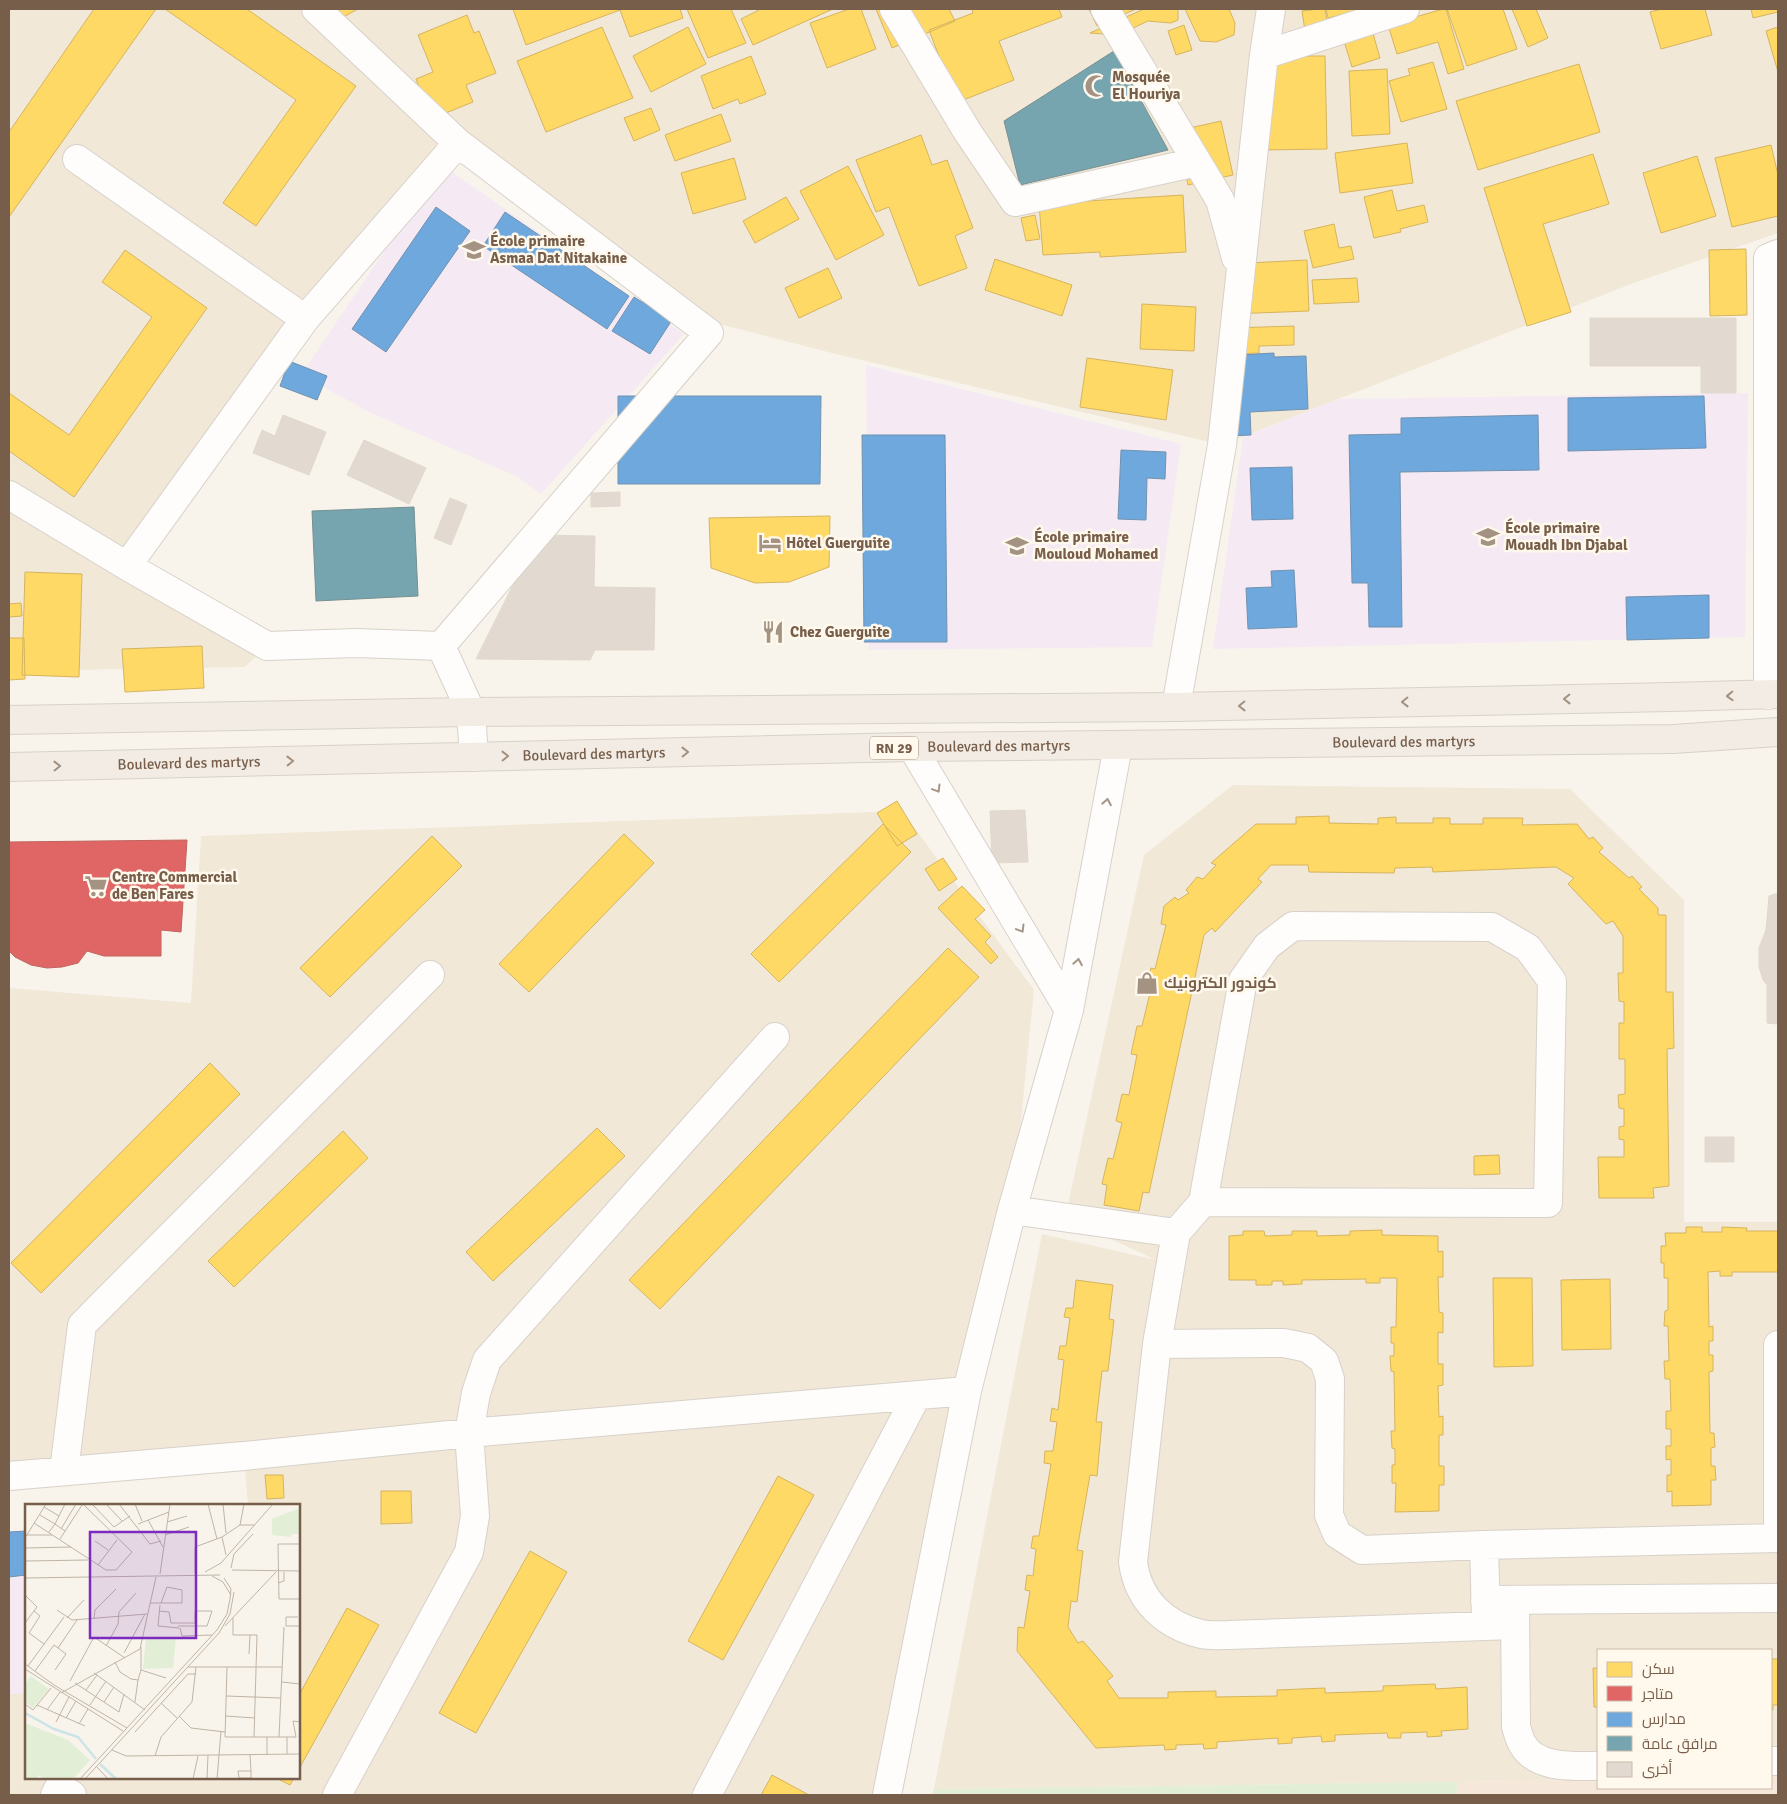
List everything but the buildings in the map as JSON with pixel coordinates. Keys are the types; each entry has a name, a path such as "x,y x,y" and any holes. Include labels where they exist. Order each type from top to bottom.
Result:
{"highway":[{"path":"9,720 471,712 1176,707 1773,694"},
{"name":"Boulevard des martyrs","path":"9,767 912,747 1673,739 1778,732"}],"street":[{"path":"316,9 458,143 709,333 441,646"},
{"path":"894,9 967,131 1015,202 1197,162"},
{"path":"1105,9 1220,200 1240,272"},
{"path":"1176,707 1222,445 1264,55 1271,9"},
{"path":"1264,55 1405,9"},
{"path":"127,566 305,319 458,143"},
{"path":"76,159 305,319"},
{"path":"1773,694 1768,258 1778,254"},
{"path":"9,495 127,566 267,646 356,643 441,646"},
{"path":"441,646 471,712 474,757"},
{"path":"887,1795 967,1391 1012,1210 1069,1010 1118,746"},
{"path":"912,747 1069,1010"},
{"path":"1203,1202 1548,1203 1552,981 1528,948 1492,927 1293,926 1267,946 1243,980 1203,1202 1176,1233 1157,1344 1134,1562 1135,1576 1146,1600 1159,1613 1177,1626 1202,1635 1486,1627 1514,1613 1778,1598"},
{"path":"64,1471 82,1325 430,975"},
{"path":"337,1795 469,1552 475,1516 469,1433 476,1393 486,1360 775,1037"},
{"path":"1012,1210 1176,1233"},
{"path":"1157,1344 1284,1343 1308,1348 1324,1361 1330,1379 1330,1515 1337,1534 1362,1550 1778,1538 1778,1345"},
{"path":"9,1476 244,1456 469,1433 967,1391"},
{"path":"707,1795 917,1395"},
{"path":"1484,1545 1486,1627"},
{"path":"1486,1600 1514,1613"},
{"path":"1514,1613 1516,1726 1523,1745 1532,1756 1549,1763 1597,1766"},
{"path":"54,1795 59,1787 72,1795"}],"shaded area":[{"path":"9,9 1778,9 1778,233 1631,284 1222,445 832,353 715,323 466,135 128,566 267,646 245,667 9,671"},
{"name":"École primaire Asmaa Dat Nitakaine","path":"442,165 684,334 541,494 518,477 373,414 301,375"},
{"name":"École primaire Mouloud Mohamed","path":"866,365 1181,444 1152,647 869,650"},
{"name":"École primaire Mouadh Ibn Djabal","path":"1748,393 1745,637 1213,649 1243,437 1339,399"},
{"path":"1233,785 1570,789 1684,900 1684,1222 1778,1222 1778,1776 1772,1776 1772,1649 1597,1649 1597,1780 934,1789 1042,1234 1156,1260 1065,1218 1144,855"},
{"path":"902,811 1034,990 1012,1210 887,1795 9,1795 9,1694 25,1693 25,1779 300,1779 300,1504 248,1504 244,1457 9,1476 9,988 191,1003 201,836"},
{"path":"25,1531 25,1693 9,1694 9,1532"},
{"path":"1772,1776 1778,1776 1778,1795 1456,1795 1458,1782 1597,1780 1597,1789 1772,1789"}],"green space":[{"path":"1458,1782 1456,1795 932,1795 934,1789"}],"place":[{"name":"Mosquée El Houriya","path":"1096,86"},
{"name":"École primaire Asmaa Dat Nitakaine","path":"474,250"},
{"name":"École primaire Mouadh Ibn Djabal","path":"1488,537"},
{"name":"Hôtel Guerguite","path":"770,543"},
{"name":"École primaire Mouloud Mohamed","path":"1017,546"},
{"name":"Chez Guerguite","path":"773,632"},
{"name":"Centre Commercial de Ben Fares","path":"96,886"},
{"name":"كوندور الكترونيك","path":"1147,983"}]}
